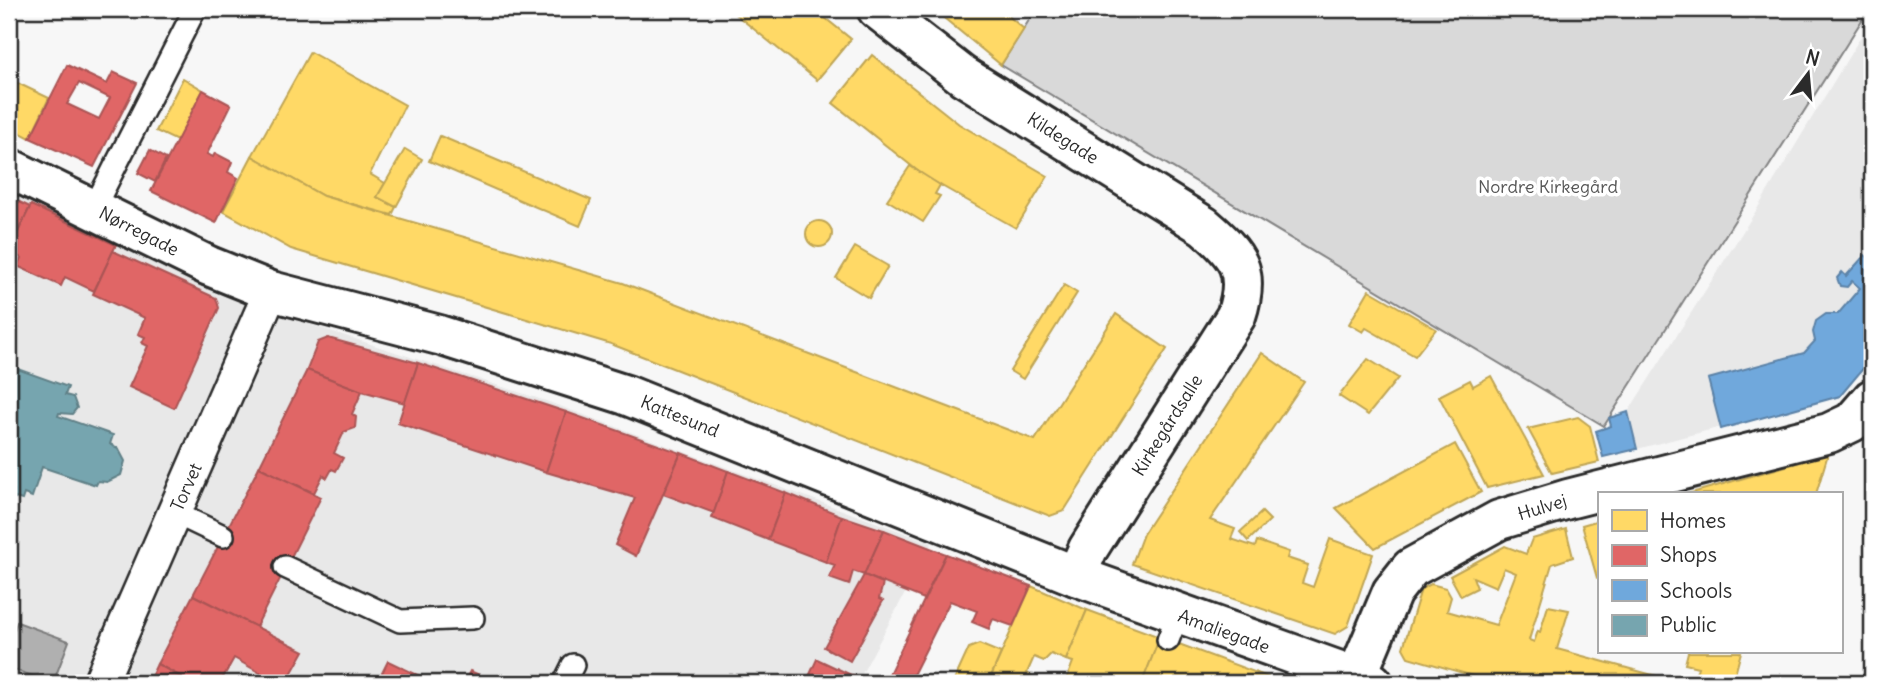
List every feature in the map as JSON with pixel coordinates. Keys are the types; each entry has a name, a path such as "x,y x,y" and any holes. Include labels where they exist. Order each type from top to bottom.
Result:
{"street":[{"name":"Kildegade","path":"877,9 963,76 1204,226 1227,246 1243,270"},
{"name":"Nørregade","path":"9,168 209,266 271,291"},
{"name":"Kirkegårdsalle","path":"1076,576 1088,549 1236,316 1244,294 1243,270"},
{"name":"Torvet","path":"100,683 271,291"},
{"name":"Kattesund","path":"271,291 439,335 626,395 1076,576"},
{"name":"Hulvej","path":"1364,680 1392,592 1411,568 1499,520 1568,499 1829,433 1852,422 1872,399"},
{"name":"Amaliegade","path":"1076,576 1173,627 1364,680"}],"lane":[{"path":"94,208 195,9"},
{"path":"175,513 223,536"},
{"path":"285,567 400,621 473,618"}],"shaded area":[{"path":"1872,18 1872,358 1840,396 1637,449 1628,412 1754,214"},
{"path":"9,174 217,294 546,401 932,543 857,683 9,683"},
{"path":"17,622 69,641 53,683 9,668 9,644"}],"green space":[{"name":"Nordre Kirkegård","path":"1036,9 1869,9 1604,426 1001,65"}],"building: Homes":[{"path":"729,9 814,9 851,39 817,80"},
{"path":"933,9 1000,9 1024,29 1001,65"},
{"path":"310,52 405,105 370,174 385,183 377,197 396,207 392,215 323,196 252,156"},
{"path":"872,55 959,124 1048,176 1016,228 924,176 833,103"},
{"path":"183,78 203,90 177,141 156,131"},
{"path":"9,79 49,98 30,138 9,127"},
{"path":"440,136 591,200 580,226 429,161"},
{"path":"405,149 422,159 396,207 377,197"},
{"path":"252,156 323,196 623,283 1035,440 1116,314 1167,349 1064,511 1050,516 611,344 291,249 223,211"},
{"path":"910,166 940,185 935,194 940,196 923,222 887,200"},
{"path":"819,221 828,225 832,234 828,243 819,247 810,243 806,234 810,225"},
{"path":"855,247 888,266 869,298 836,278"},
{"path":"1064,285 1077,293 1023,379 1010,371"},
{"path":"1369,290 1436,329 1415,356 1366,328 1363,332 1349,324"},
{"path":"1262,353 1304,382 1210,520 1235,529 1231,539 1255,547 1257,541 1289,552 1287,558 1308,565 1302,583 1313,587 1330,539 1373,554 1348,626 1335,634 1132,564 1143,534"},
{"path":"1368,359 1398,378 1368,415 1339,396"},
{"path":"1491,376 1544,474 1487,488 1439,396 1470,380 1473,386"},
{"path":"1578,417 1590,426 1599,462 1552,473 1528,429"},
{"path":"1455,444 1481,492 1375,548 1336,508"},
{"path":"1828,454 1817,492 1695,492"},
{"path":"1262,512 1270,520 1248,541 1240,532"},
{"path":"1598,520 1598,578 1597,578 1582,525"},
{"path":"1566,529 1573,557 1552,564 1529,640 1534,642 1538,631 1540,632 1548,606 1569,610 1557,649 1682,683 1497,683 1408,657 1403,648 1421,589 1431,584 1446,588 1451,597 1447,611 1496,625 1516,573 1504,568 1496,587 1473,577 1477,588 1461,596 1450,576 1505,546 1526,554 1532,539"},
{"path":"1031,586 1087,610 1066,660 1051,654 1044,661 1034,657 1027,673 1033,677 1030,683 988,683"},
{"path":"1087,610 1160,637 1142,683 1065,683 1073,662 1066,660"},
{"path":"1160,637 1268,677 1266,683 1142,683"},
{"path":"979,644 1001,653 988,683 953,683 969,648"},
{"path":"1688,654 1740,654 1734,678 1718,674 1716,683 1693,683 1698,667 1685,664"}],"building: Shops":[{"path":"67,65 107,84 113,72 137,83 94,167 30,138","holes":["79,83 110,98 99,119 67,104"]},
{"path":"203,90 231,105 207,154 213,157 215,153 232,162 228,172 238,178 216,223 151,191"},
{"path":"150,150 166,159 155,182 138,173"},
{"path":"9,197 30,207 12,243 9,242"},
{"path":"31,205 116,245 94,291 65,277 61,286 17,266 21,258 9,251"},
{"path":"113,251 216,298 219,308 174,408 129,387 148,346 142,343 145,337 138,334 145,318 93,294"},
{"path":"328,338 418,363 405,403 362,391 307,370 318,342"},
{"path":"418,363 566,412 546,472 398,423"},
{"path":"307,370 362,391 352,414 356,417 355,428 344,432 334,453 343,458 336,471 332,469 327,478 323,475 314,493 259,467"},
{"path":"566,412 681,453 636,556 615,545 635,498 546,472"},
{"path":"681,453 728,471 714,513 663,494"},
{"path":"259,467 321,497 256,627 193,595"},
{"path":"728,471 786,493 768,540 712,518"},
{"path":"786,493 842,516 826,562 768,540"},
{"path":"842,516 884,530 864,575 853,571 849,585 829,578 835,565 826,562"},
{"path":"884,530 946,554 924,599 864,575"},
{"path":"946,554 1031,586 1013,626 993,619 989,629 972,622 977,611 950,601 909,683 889,674"},
{"path":"864,575 883,583 879,599 883,601 850,661 824,647"},
{"path":"193,595 304,651 286,683 278,683 234,658 220,683 192,683 157,664"},
{"path":"817,659 868,683 806,683"},
{"path":"388,661 434,683 377,683"},
{"path":"157,664 192,683 148,683"},
{"path":"470,671 498,683 464,683"}],"building: Schools":[{"path":"1865,255 1872,261 1872,358 1840,396 1721,429 1708,379 1804,353 1815,341 1813,332 1816,321 1826,314 1838,314 1860,288 1852,281 1847,287 1840,286 1837,278 1842,272 1846,276"},
{"path":"1628,412 1637,449 1603,457 1596,431 1611,426 1609,418"}],"building: Public":[{"path":"9,366 68,387 65,395 73,397 77,408 72,414 59,413 58,416 113,435 110,444 118,448 125,461 121,475 107,482 98,481 96,485 42,467 32,497 24,494 22,500 12,497 14,490 9,489"}]}
